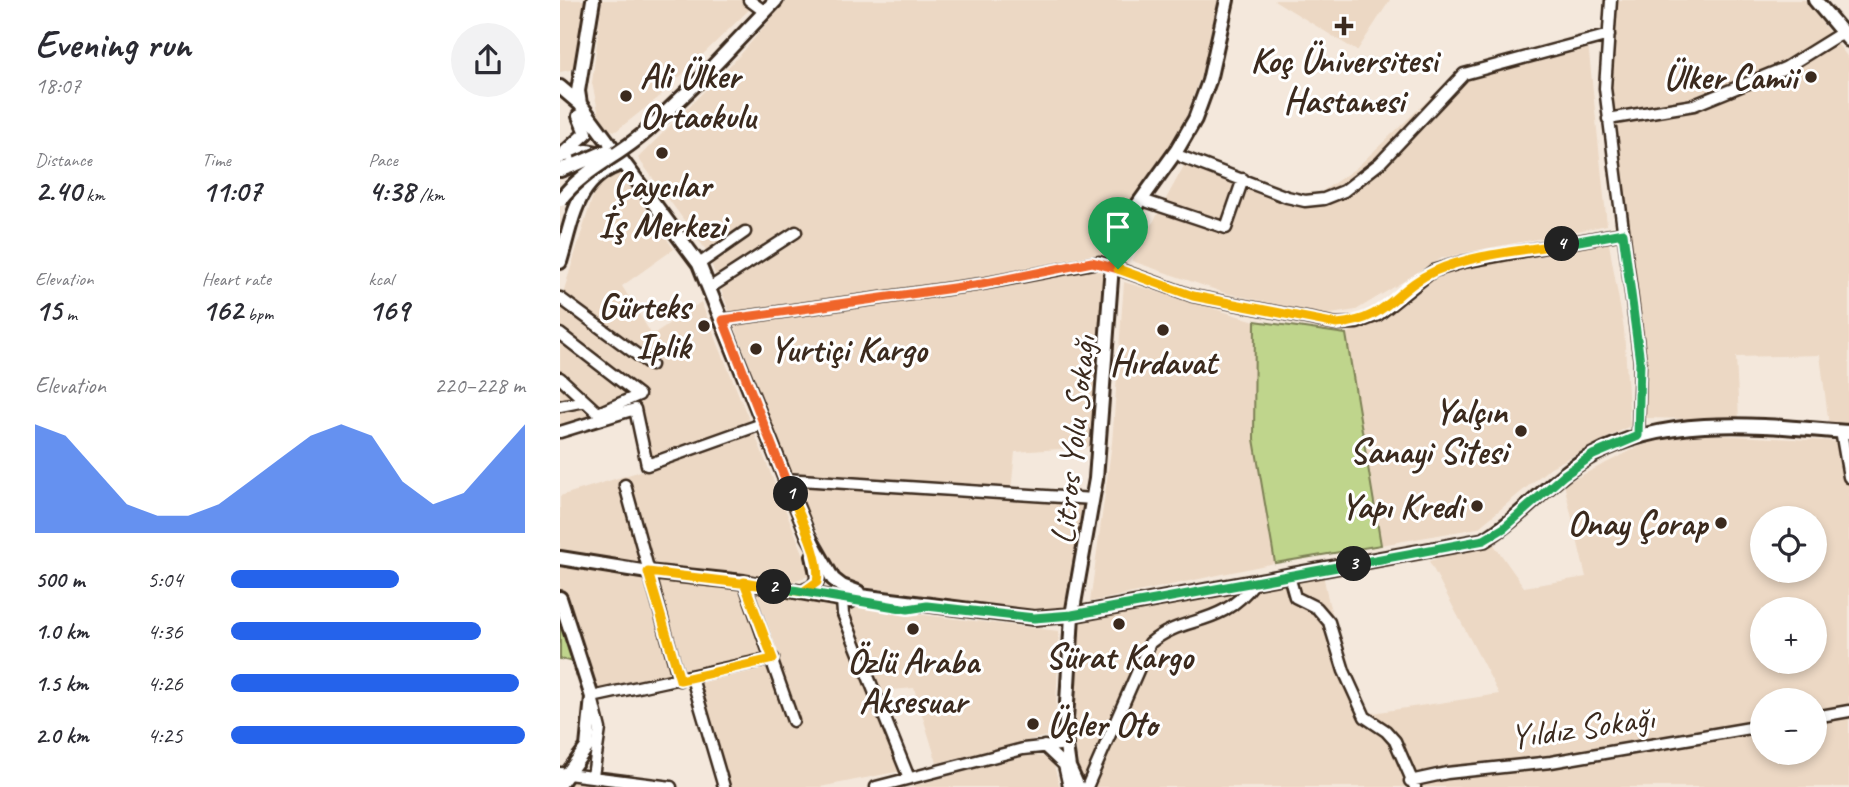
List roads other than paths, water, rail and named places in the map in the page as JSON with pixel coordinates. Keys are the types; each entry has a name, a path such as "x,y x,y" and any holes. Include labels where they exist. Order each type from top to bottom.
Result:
{"main road":[{"path":"580,104 581,77 593,0"},
{"path":"560,200 582,177 634,143 715,65 776,0"},
{"name":"Litros Yolu Sokağı","path":"1073,787 1065,738 1072,615 1078,609 1084,592 1097,499 1115,267 1134,210 1177,150 1195,119 1209,81 1227,0"},
{"name":"Litros Yolu Sokağı","path":"1115,267 1133,227 1182,157 1199,125 1214,88 1234,0"},
{"path":"1815,0 1846,36"},
{"path":"561,89 581,77"},
{"path":"561,89 580,104 699,264 711,288 762,424 808,535 828,571 842,586 927,606"},
{"path":"561,89 584,123 586,133 562,156"},
{"path":"560,170 595,158 653,125"},
{"path":"562,156 594,151 623,163"},
{"path":"560,262 580,200 590,182 602,171 623,163"},
{"path":"560,558 648,572 744,582 842,600 846,596 860,596 1034,618 1072,615 1484,540 1504,528 1564,475 1593,455 1638,436 1676,427 1845,431"},
{"path":"803,592 814,587 818,578 808,535"},
{"path":"560,598 592,697 587,747 563,777"}],"street":[{"path":"749,0 765,12"},
{"path":"1611,0 1605,88 1640,362 1638,436"},
{"path":"1182,157 1305,201 1331,196 1344,191 1380,163 1464,74 1609,35"},
{"path":"1608,119 1694,106 1784,68 1846,36"},
{"path":"1148,202 1226,228 1243,178"},
{"path":"699,264 745,232"},
{"path":"711,288 796,232"},
{"path":"723,320 982,284 1092,262 1115,267 1193,296 1347,323 1378,314 1433,271 1463,262 1623,233"},
{"path":"560,298 650,365"},
{"path":"560,334 639,395 599,417 560,432"},
{"path":"560,378 599,417"},
{"path":"560,406 585,401"},
{"path":"599,417 635,409 647,465 762,424"},
{"path":"1845,431 1849,477"},
{"path":"785,479 1097,499"},
{"path":"625,485 680,680"},
{"path":"1289,576 1291,590 1298,599 1317,608 1329,622 1337,653 1365,717 1386,731 1395,741 1413,784"},
{"path":"744,582 793,721"},
{"path":"1087,787 1150,643 1162,634 1227,611 1255,582"},
{"path":"842,600 847,625 896,739 909,778"},
{"path":"586,787 600,729 592,697 773,659"},
{"path":"692,678 724,787"},
{"path":"1827,715 1849,711"},
{"name":"Yıldız Sokağı","path":"1413,784 1447,773 1551,762 1750,728"},
{"path":"876,787 1043,746 1059,745 1065,738"},
{"path":"1043,746 1064,765 1073,787"},
{"path":"563,777 590,775 667,787"}],"place":[{"name":"Koç Üniversitesi Hastanesi","path":"1344,26"},
{"name":"Ülker Camii","path":"1811,77"},
{"name":"Ali Ülker Ortaokulu","path":"626,96"},
{"name":"Çaycılar İş Merkezi","path":"662,153"},
{"name":"Gürteks Iplik","path":"704,326"},
{"name":"Hırdavat","path":"1163,330"},
{"name":"Yurtiçi Kargo","path":"756,349"},
{"name":"Yalçın Sanayi Sitesi","path":"1521,431"},
{"name":"Yapı Kredi","path":"1477,506"},
{"name":"Onay Çorap","path":"1721,523"},
{"name":"Sürat Kargo","path":"1119,624"},
{"name":"Özlü Araba Aksesuar","path":"913,629"},
{"name":"Üçler Oto","path":"1033,724"}]}
